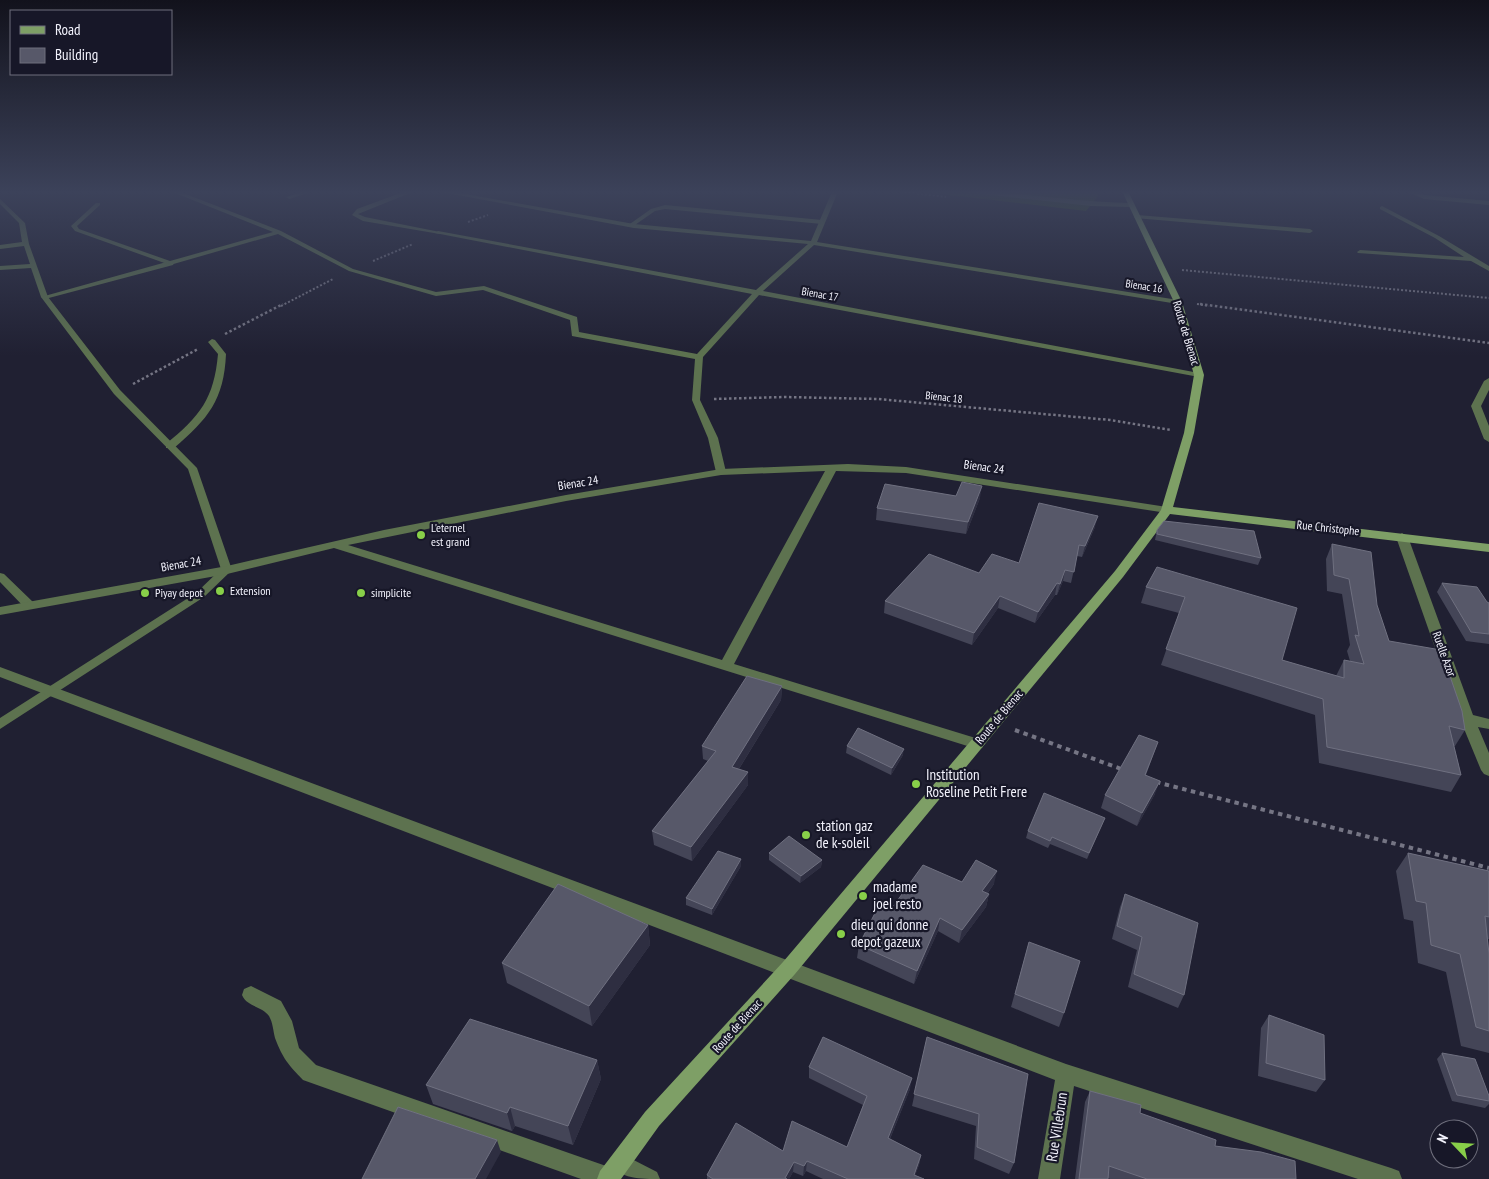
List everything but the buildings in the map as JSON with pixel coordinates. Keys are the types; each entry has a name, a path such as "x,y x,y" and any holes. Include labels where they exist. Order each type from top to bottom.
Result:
{"main road":[{"name":"Route de Bienac","path":"612,1173 652,1119 789,968 995,723 1119,574 1167,510 1189,433 1199,375 1178,302 1151,246"},
{"name":"Rue Christophe","path":"1167,510 1489,548"}],"street":[{"path":"44,297 170,263"},
{"path":"170,446 205,415 222,379 222,354 212,342"},
{"path":"1489,382 1476,406 1489,439"},
{"path":"726,666 832,468"},
{"name":"Bienac 24","path":"0,610 227,570 334,545 566,498 721,472 832,468 906,470 1167,510"},
{"name":"Ruelle Azor","path":"1402,537 1467,719 1489,770"},
{"path":"334,545 977,744"},
{"path":"0,672 1066,1074 1382,1178"},
{"path":"1467,719 1489,724"},
{"path":"251,995 274,1007 282,1021 284,1036 292,1054 310,1073 612,1173"},
{"name":"Rue Villebrun","path":"1049,1179 1066,1074"}],"lane":[{"path":"0,724 200,595 227,570 192,468 117,392 44,297 27,246"},
{"path":"122,246 170,263 230,246"},
{"path":"305,246 350,270 436,294 484,288 574,319 575,334 699,357"},
{"name":"Bienac 17","path":"506,246 1199,375"},
{"path":"721,472 713,438 696,400 699,357 756,294 811,246"},
{"name":"Bienac 16","path":"826,246 1178,302"},
{"path":"1451,246 1489,269"},
{"path":"1360,252 1473,260"},
{"path":"0,268 35,266"},
{"path":"0,576 29,605"},
{"path":"612,1173 650,1179"}],"path":[{"path":"117,392 350,270 407,246"},
{"path":"1161,268 1489,298"},
{"path":"1178,302 1489,343"},
{"name":"Bienac 18","path":"696,400 784,397 878,399 1110,420 1189,433"},
{"path":"995,723 1130,772"},
{"path":"1148,779 1489,868"}],"place":[{"name":"L'eternel est grand","path":"421,535"},
{"name":"Extension","path":"220,591"},
{"name":"Piyay depot","path":"145,593"},
{"name":"simplicite","path":"361,593"},
{"name":"Institution Roseline Petit Frere","path":"916,784"},
{"name":"station gaz de k-soleil","path":"806,835"},
{"name":"madame joel resto","path":"863,896"},
{"name":"dieu qui donne depot gazeux","path":"841,934"}]}
